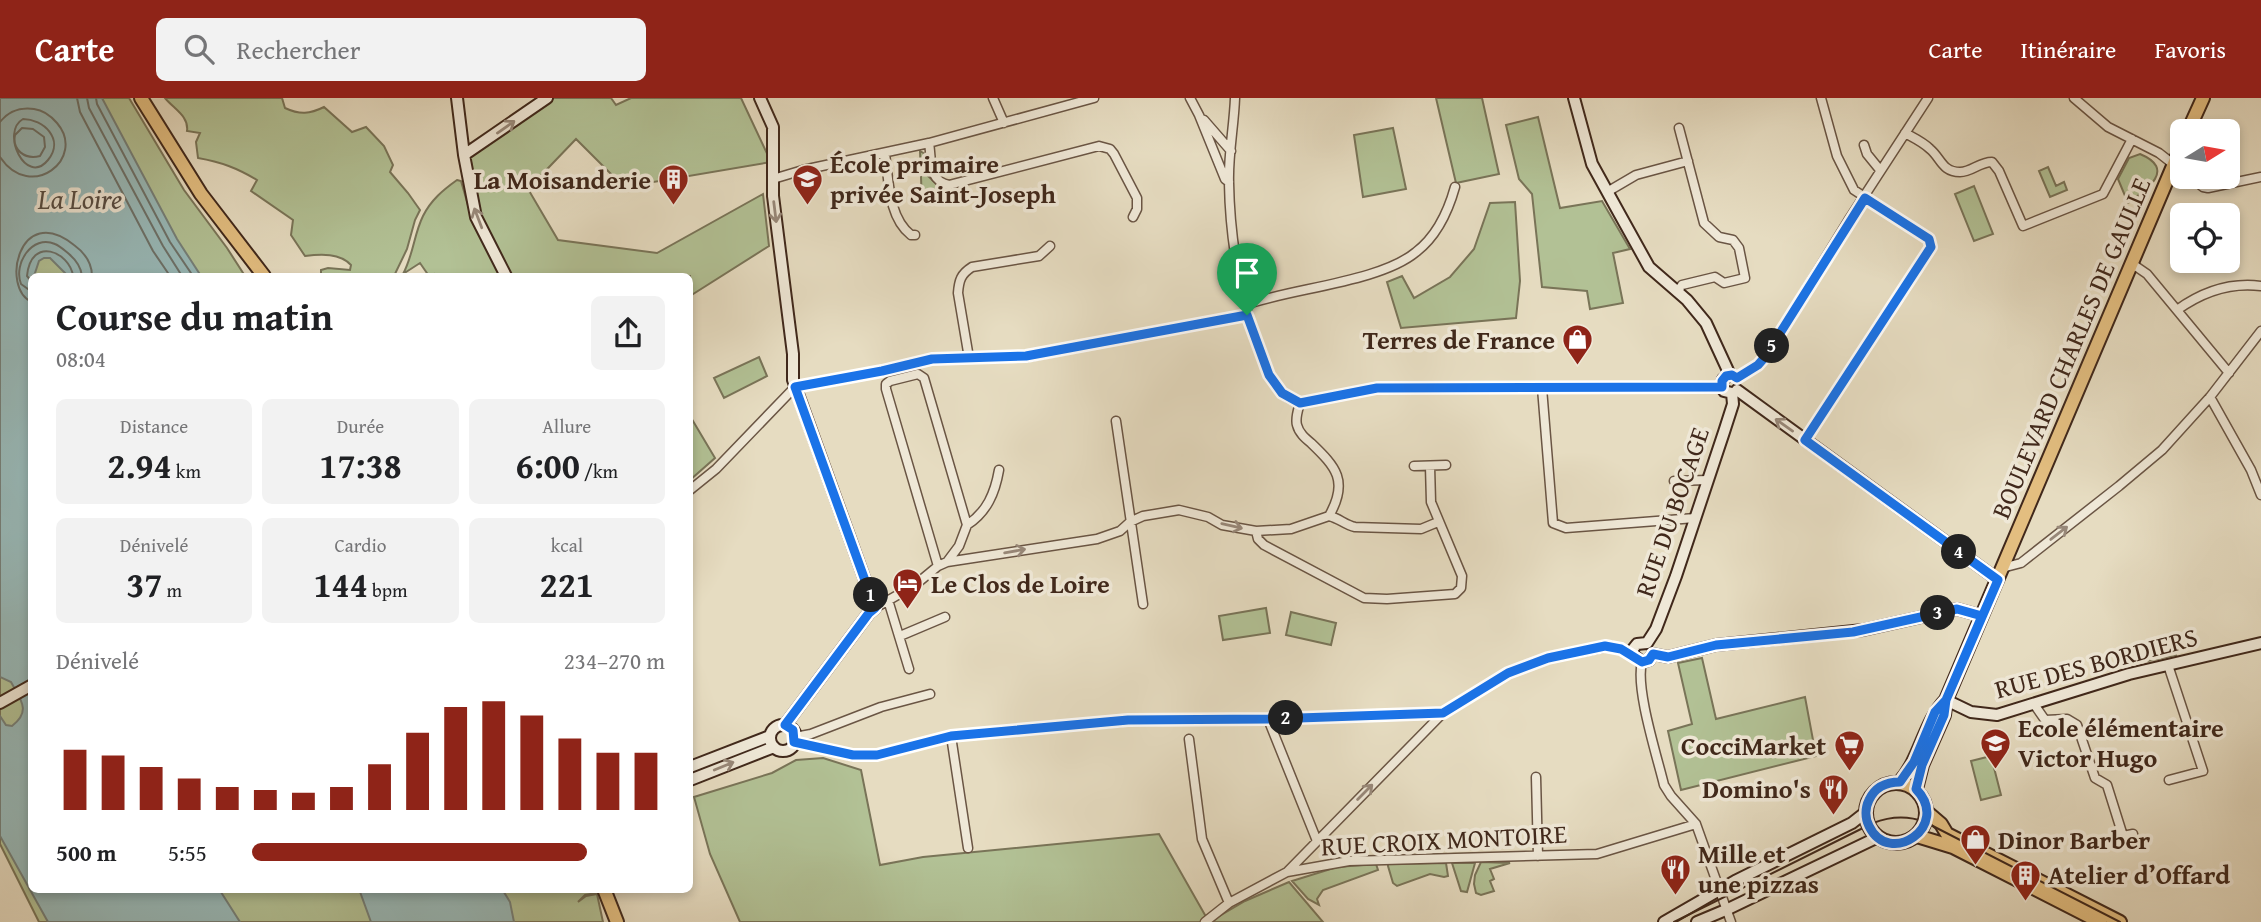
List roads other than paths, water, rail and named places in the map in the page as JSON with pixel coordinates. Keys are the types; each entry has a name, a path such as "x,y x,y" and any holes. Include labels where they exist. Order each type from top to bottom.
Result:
{"main road":[{"path":"141,98 201,194 262,273"},
{"path":"2193,119 2203,98"},
{"name":"BOULEVARD CHARLES DE GAULLE","path":"1946,700 2132,263 2170,185"},
{"path":"1900,782 1914,762 1935,712 1946,700"},
{"path":"1916,789 1922,765 1944,715 1946,700"},
{"path":"1893,782 1916,789 1925,802 1927,812 1924,825 1917,836 1896,844 1880,838 1871,829 1866,812 1870,798 1879,787 1893,782"},
{"path":"1927,812 1941,824 1947,834 2108,921"},
{"path":"1917,836 1953,847 2108,921"},
{"path":"606,893 617,922"},
{"path":"613,893 617,922"}],"street":[{"path":"457,98 464,155 476,216 504,273"},
{"path":"464,155 547,98"},
{"path":"761,98 773,127 773,196 793,354 793,380 875,608"},
{"path":"993,98 1004,123"},
{"path":"773,179 803,170 929,144 1094,98"},
{"path":"1190,98 1225,180 1229,182"},
{"path":"1235,98 1229,182 1233,233 1247,315 1269,375 1282,393 1300,403 1377,388 1722,387 1723,379 1734,384 1805,440 2000,574 2021,563 2162,450 2210,397 2261,331"},
{"path":"1805,440 1931,247 1929,239 1854,190 1840,165 1821,98"},
{"path":"1734,384 1765,357 1928,98"},
{"path":"2074,98 2108,127 2159,153 2170,162"},
{"path":"1577,99 1592,164 1607,192 1649,267 1698,311 1706,323 1734,384"},
{"path":"1199,115 1231,151"},
{"path":"1677,292 1682,285 1715,277 1724,283 1745,278 1739,248 1733,240 1719,237 1704,223 1679,128"},
{"path":"1905,133 1927,146 1942,165 1952,171 1966,172 1984,162 1992,162 1999,171 2023,226 2103,194 2132,139"},
{"path":"929,144 934,177 949,186 1104,146 1114,154 1138,198 1133,217"},
{"path":"1864,145 1867,154 1881,170"},
{"path":"886,154 898,221 911,235 915,235"},
{"path":"1607,192 1636,175 1688,161"},
{"path":"2240,181 2261,177"},
{"path":"1245,305 1375,272 1401,262 1427,242 1447,212 1455,187"},
{"path":"969,358 958,293 963,272 972,267 1039,256 1050,246"},
{"path":"2132,263 2147,274 2229,373"},
{"path":"2177,310 2213,290 2245,285 2261,286"},
{"path":"693,487 716,468 795,387 872,374 925,360 1026,356 1247,315"},
{"path":"938,566 886,384 918,374 924,378 967,525 959,546 947,562"},
{"name":"RUE DU BOCAGE","path":"1647,642 1656,629 1708,480 1732,404 1734,384"},
{"path":"1542,388 1553,523 1566,528 1695,517"},
{"path":"2210,397 2251,470 2261,495"},
{"path":"1300,403 1297,416 1299,431 1333,465 1338,475 1337,495 1329,516"},
{"path":"1116,421 1143,604"},
{"path":"1414,466 1446,465"},
{"path":"1256,530 1258,539 1264,545 1364,598 1455,594 1461,589 1462,576 1431,502 1430,466"},
{"path":"967,525 979,518 989,503 999,470"},
{"path":"1674,481 1708,480"},
{"path":"785,725 869,613 947,562 1097,539 1120,531 1130,522 1154,514 1183,510 1222,524 1256,530 1291,529 1329,516 1354,527 1421,529 1438,522"},
{"path":"888,600 909,668"},
{"path":"1653,654 1668,657 1716,645 1853,632 1957,609 1982,616"},
{"path":"900,636 945,617"},
{"path":"1287,872 1443,713 1508,673 1548,658 1611,646 1638,660 1649,660 1653,654 1652,647 1647,642 1640,642 1633,652 1638,660 1644,703 1664,785 1696,824 1731,922"},
{"name":"RUE DES BORDIERS","path":"1946,700 1972,712 1989,716 2006,713 2125,675 2261,643"},
{"path":"2168,665 2203,771 2169,779"},
{"path":"0,703 28,687"},
{"path":"772,741 785,750 795,740 881,707 930,694"},
{"path":"2034,704 2045,720 2067,719 2077,725 2095,778 2107,785 2123,836 2133,834"},
{"path":"795,740 861,756 884,754 951,736 1128,720 1268,719 1443,713"},
{"path":"1268,719 1317,841"},
{"path":"693,779 772,741 777,726 785,725 791,728 795,740"},
{"path":"951,736 968,848"},
{"path":"1189,739 1203,845 1229,903"},
{"path":"693,766 772,741"},
{"path":"1536,777 1538,856"},
{"path":"1664,922 1718,890 1852,823 1866,812"},
{"name":"RUE CROIX MONTOIRE","path":"1205,922 1229,903 1287,872 1349,861 1597,853 1696,824"},
{"path":"1697,922 1880,838"}],"water":[{"name":"La Loire","path":"0,98 102,98 177,239 199,273 65,273 50,258 44,258 39,261 35,273 28,273 28,886 0,836 0,716 6,725 12,726 23,710 21,699 11,682 0,677"},
{"name":"La Loire","path":"32,893 222,893 240,922 48,922"},
{"path":"360,893 504,893 510,902 514,922 371,922"}],"tram line":[{"path":"1674,922 1873,823 1899,817 1925,822 2120,922"}],"place":[{"name":"École primaire privée Saint-Joseph","path":"807,206"},
{"name":"La Moisanderie","path":"674,207"},
{"name":"Terres de France","path":"1578,367"},
{"name":"Le Clos de Loire","path":"908,611"},
{"name":"Ecole élémentaire Victor Hugo","path":"1995,770"},
{"name":"CocciMarket","path":"1849,773"},
{"name":"Domino's","path":"1834,816"},
{"name":"Dinor Barber","path":"1975,867"},
{"name":"Mille et une pizzas","path":"1675,896"},
{"name":"Atelier d’Offard","path":"2025,902"}]}
